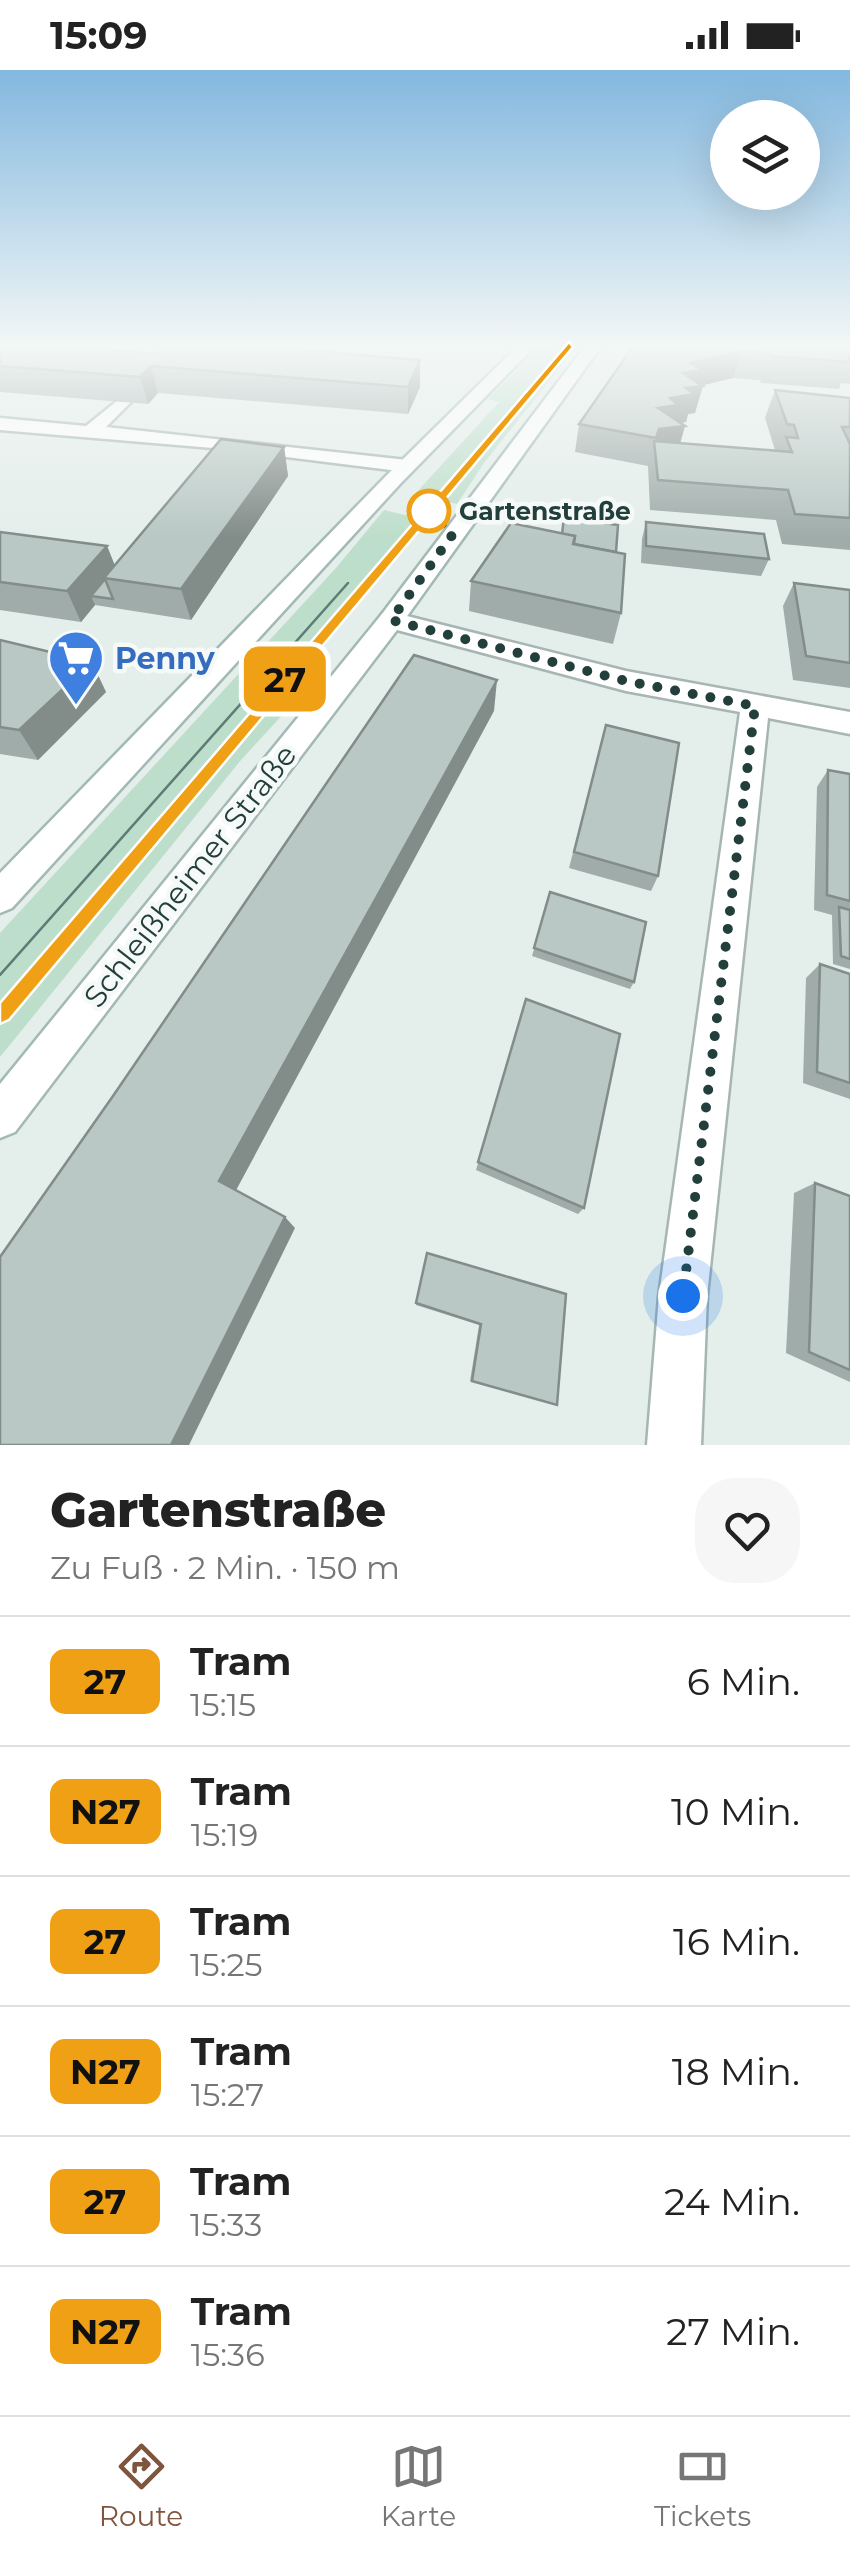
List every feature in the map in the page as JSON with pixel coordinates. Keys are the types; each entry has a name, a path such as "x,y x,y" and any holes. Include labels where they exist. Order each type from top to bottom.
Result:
{"main road":[{"path":"91,431 114,409"},
{"path":"0,897 464,409"},
{"name":"Schleißheimer Straße","path":"0,1117 391,620 547,409"},
{"path":"0,424 407,466"},
{"path":"391,620 626,681 850,723"},
{"path":"674,1445 683,1296 755,706"}],"green space":[{"path":"492,409 527,409 457,504 415,494"},
{"path":"384,510 425,520 302,664 321,673 241,760 0,1057 0,933 336,568"}],"building":[{"path":"589,409 660,409 685,426 659,429 656,438 579,424"},
{"path":"782,409 850,409 850,427 842,427 850,444 850,518 795,514 788,490 658,480 654,441 792,452 786,437 798,438 794,425 787,424"},
{"path":"221,439 284,447 181,589 104,578"},
{"path":"564,518 618,525 616,552 574,544 575,536 562,534"},
{"path":"646,522 764,534 769,559 646,546"},
{"path":"511,523 575,536 573,544 625,554 621,613 471,581"},
{"path":"0,532 107,546 67,591 0,582"},
{"path":"105,579 113,599 91,596"},
{"path":"794,583 850,590 850,663 806,656"},
{"path":"0,640 92,662 19,730 0,727"},
{"path":"414,655 497,680 219,1181 285,1217 171,1445 0,1445 0,1257"},
{"path":"606,725 679,743 658,876 574,852"},
{"path":"828,770 850,774 850,901 827,895"},
{"path":"550,892 646,922 634,982 534,948"},
{"path":"839,907 850,910 850,959 841,956"},
{"path":"820,964 850,974 850,1083 817,1072"},
{"path":"526,999 620,1034 584,1208 478,1162"},
{"path":"815,1183 850,1196 850,1370 809,1352"},
{"path":"427,1253 566,1294 557,1405 472,1381 481,1324 416,1303"}],"tram line":[{"path":"0,1012 514,409"},
{"name":"27","path":"0,1012 515,409"},
{"path":"0,975 348,583"}],"place":[{"name":"Gartenstraße","path":"429,511"},
{"name":"Penny","path":"76,707"}],"route":[{"path":"429,511 453,534 391,620 626,681 755,706 683,1296"}]}
